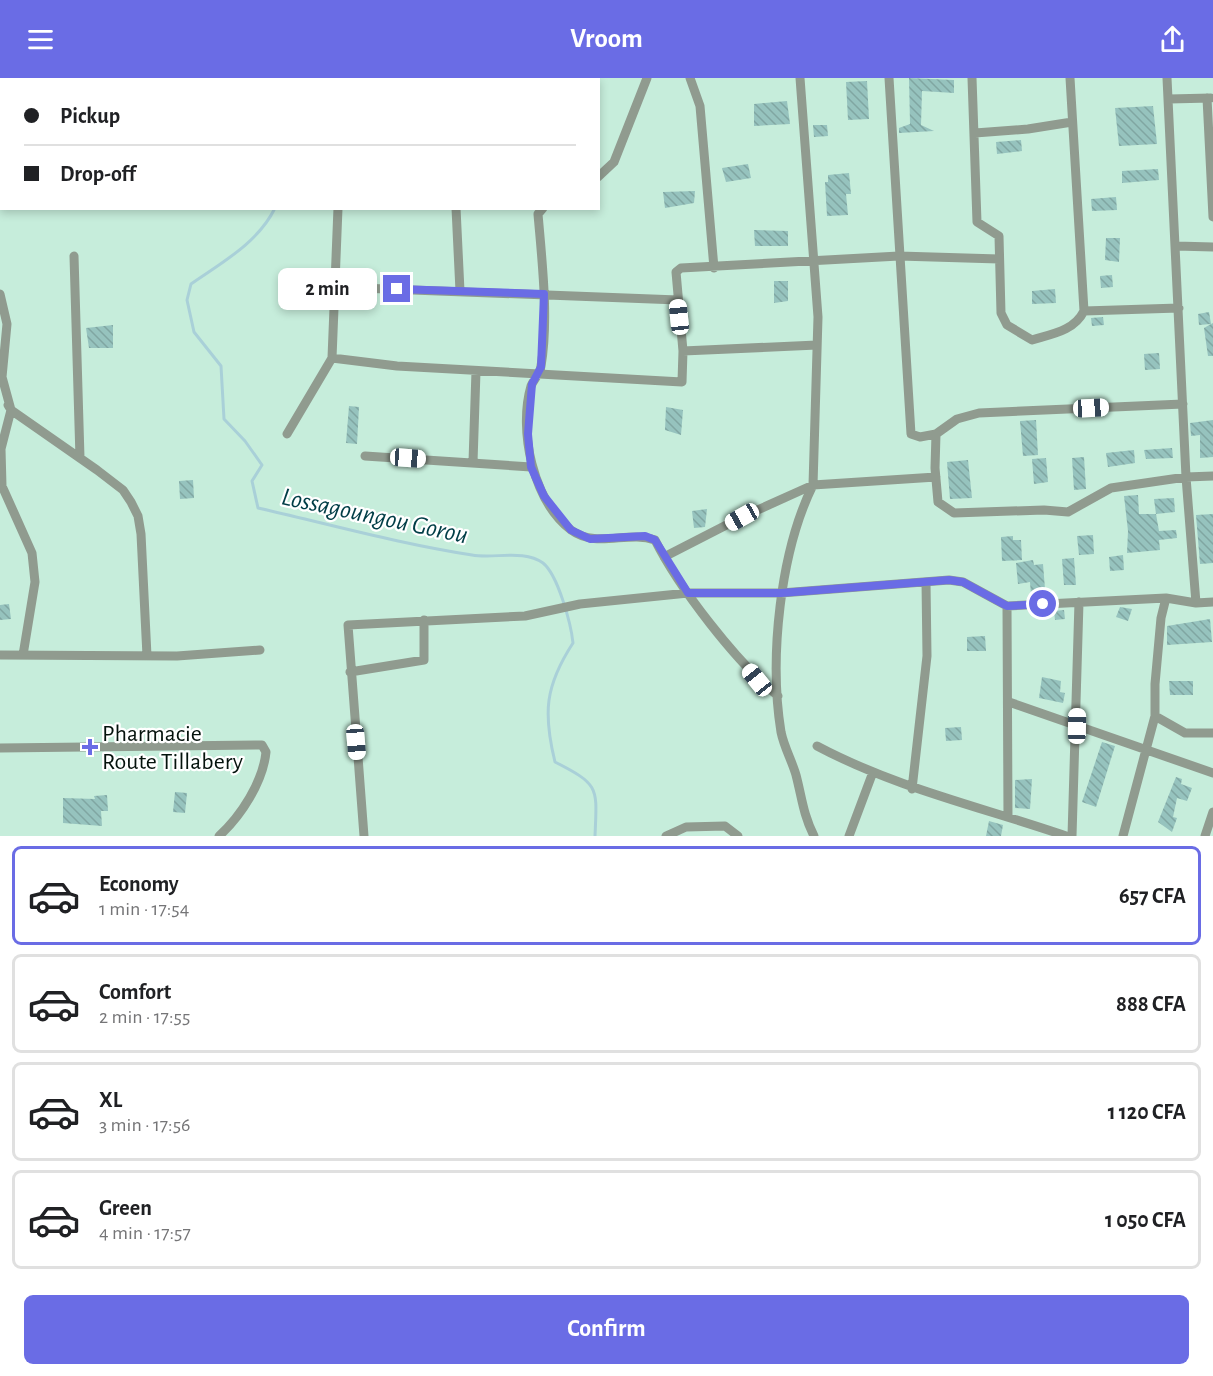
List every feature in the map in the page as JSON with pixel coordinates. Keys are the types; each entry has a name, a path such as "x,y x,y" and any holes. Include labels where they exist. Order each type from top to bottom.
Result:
{"street":[{"path":"600,175 614,162 647,78"},
{"path":"690,78 700,106 714,268"},
{"path":"800,78 815,260 817,345 813,485 801,510 787,559 781,593 777,696 782,734 796,776 803,813 814,836"},
{"path":"889,78 911,434 920,437 936,434 957,419 979,413 1183,404"},
{"path":"972,78 977,222 999,234 1002,313 1007,325 1032,340 1069,328 1079,320 1084,311 1070,78"},
{"path":"1167,78 1186,477 1196,603"},
{"path":"1169,99 1210,98 1213,217"},
{"path":"975,133 1028,129 1072,122"},
{"path":"287,434 332,358 338,210"},
{"path":"456,210 460,291"},
{"path":"541,210 538,214 544,294 539,374 532,384 528,434 531,467 544,496 571,530 590,539 645,536 655,540 688,593 757,680 777,696"},
{"path":"1176,246 1213,247"},
{"path":"74,256 80,458"},
{"path":"332,358 476,371 682,381 676,272 681,268 714,268 899,256 999,259"},
{"path":"334,287 678,300"},
{"path":"0,294 7,324 2,377 10,410 1,449 2,486 32,553 35,582 23,655"},
{"path":"1084,311 1179,308"},
{"path":"682,351 817,345"},
{"path":"473,462 476,371"},
{"path":"0,386 10,410 123,490 138,516 147,656"},
{"path":"936,434 938,502 954,513 1044,510 1068,512 1111,488 1186,477 1213,476"},
{"path":"365,456 531,467"},
{"path":"664,557 758,509 813,485 936,477"},
{"path":"364,836 348,625 532,615 580,604 688,593 781,593 926,582 963,582 1007,606 1166,598 1196,603 1213,602"},
{"path":"912,789 927,656 926,582"},
{"path":"1123,836 1155,716 1155,684 1161,618 1166,598"},
{"path":"1072,836 1079,602"},
{"path":"1007,606 1008,817"},
{"path":"350,672 424,660 424,620"},
{"path":"0,655 147,656 227,654 260,650"},
{"path":"1009,702 1213,773"},
{"path":"1155,716 1185,733 1213,733"},
{"path":"0,748 262,745 266,752 259,779 228,828 219,836"},
{"path":"817,746 912,789 1066,836"},
{"path":"849,836 873,772"},
{"path":"1205,836 1213,812"},
{"path":"666,836 686,827 725,826 738,836"}],"building":[{"path":"909,78 954,80 954,93 922,91 921,125 934,131 899,133 899,128 910,124"},
{"path":"867,81 869,119 848,120 846,82"},
{"path":"787,101 790,124 754,126 754,104"},
{"path":"1153,106 1157,144 1119,146 1115,108"},
{"path":"813,125 827,125 828,136 814,137"},
{"path":"1021,140 1022,151 997,154 996,142"},
{"path":"748,164 751,178 726,182 722,168"},
{"path":"1158,169 1159,180 1122,183 1122,171"},
{"path":"849,173 851,194 846,194 848,215 827,216 825,182 828,182 828,175"},
{"path":"695,191 694,203 665,208 663,192"},
{"path":"1116,197 1117,210 1092,211 1091,199"},
{"path":"754,230 788,231 788,246 755,246"},
{"path":"1106,238 1120,238 1119,262 1105,260"},
{"path":"1112,275 1113,287 1101,288 1100,276"},
{"path":"774,281 788,281 788,301 774,303"},
{"path":"1055,289 1056,303 1032,304 1032,291"},
{"path":"1209,312 1211,324 1199,325 1198,314"},
{"path":"1103,317 1104,325 1092,326 1091,318"},
{"path":"1213,323 1213,356 1208,356 1204,328"},
{"path":"113,325 113,348 89,348 86,328"},
{"path":"1159,353 1160,369 1145,370 1144,354"},
{"path":"349,406 359,407 357,444 346,443"},
{"path":"666,407 683,410 681,435 665,430"},
{"path":"1036,420 1038,455 1023,456 1020,421"},
{"path":"1213,420 1213,457 1200,458 1200,435 1191,436 1190,423"},
{"path":"1172,448 1173,458 1146,459 1144,450"},
{"path":"1134,450 1135,463 1108,467 1106,453"},
{"path":"1084,457 1086,489 1074,490 1072,458"},
{"path":"1046,458 1048,482 1034,484 1032,459"},
{"path":"968,460 972,498 950,499 947,462"},
{"path":"193,480 194,498 180,499 179,481"},
{"path":"1138,495 1139,514 1156,514 1159,531 1176,530 1177,538 1159,540 1160,550 1127,553 1128,531 1124,496"},
{"path":"1174,498 1175,512 1156,514 1154,499"},
{"path":"707,509 705,527 694,528 692,511"},
{"path":"1213,514 1213,563 1200,564 1196,515"},
{"path":"1093,535 1094,554 1079,555 1077,536"},
{"path":"1013,536 1013,540 1021,540 1022,560 1002,561 1001,537"},
{"path":"1123,555 1124,570 1110,571 1109,557"},
{"path":"1074,558 1076,585 1064,585 1062,559"},
{"path":"1033,560 1034,565 1043,564 1045,589 1031,595 1030,582 1018,584 1016,563"},
{"path":"9,604 11,619 0,620 0,605"},
{"path":"1120,607 1132,609 1128,621 1116,617"},
{"path":"1064,610 1065,619 1055,620 1054,611"},
{"path":"1210,619 1212,642 1167,645 1167,626"},
{"path":"985,636 986,651 967,651 967,637"},
{"path":"1042,677 1061,681 1060,692 1065,693 1063,703 1039,698"},
{"path":"1169,681 1193,681 1193,695 1170,695"},
{"path":"961,727 962,740 946,741 945,728"},
{"path":"1102,742 1115,746 1096,807 1082,802"},
{"path":"1176,777 1182,779 1181,784 1192,788 1187,801 1177,798 1173,817 1177,818 1172,832 1158,822"},
{"path":"1032,779 1030,809 1015,808 1015,780"},
{"path":"175,792 187,793 185,813 173,812"},
{"path":"107,795 108,811 101,811 102,826 63,823 63,798 95,799 94,796"},
{"path":"989,821 1003,825 1001,836 986,836"}],"waterway":[{"name":"Lossagoungou Gorou","path":"274,210 249,242 191,284 187,300 194,332 221,366 224,419 245,441 262,465 252,481 258,508 391,540 481,556 527,556 543,563 549,569 559,589 570,624 573,643 557,673 549,700 551,745 555,762 581,776 593,789 596,807 595,836"}],"place":[{"name":"Pharmacie Route Tillabery","path":"90,747"}],"route":[{"path":"397,289 544,294 541,367 532,384 528,434 531,467 544,496 571,530 590,539 645,536 655,540 688,593 781,593 949,580 963,582 1007,606 1043,604"}]}
